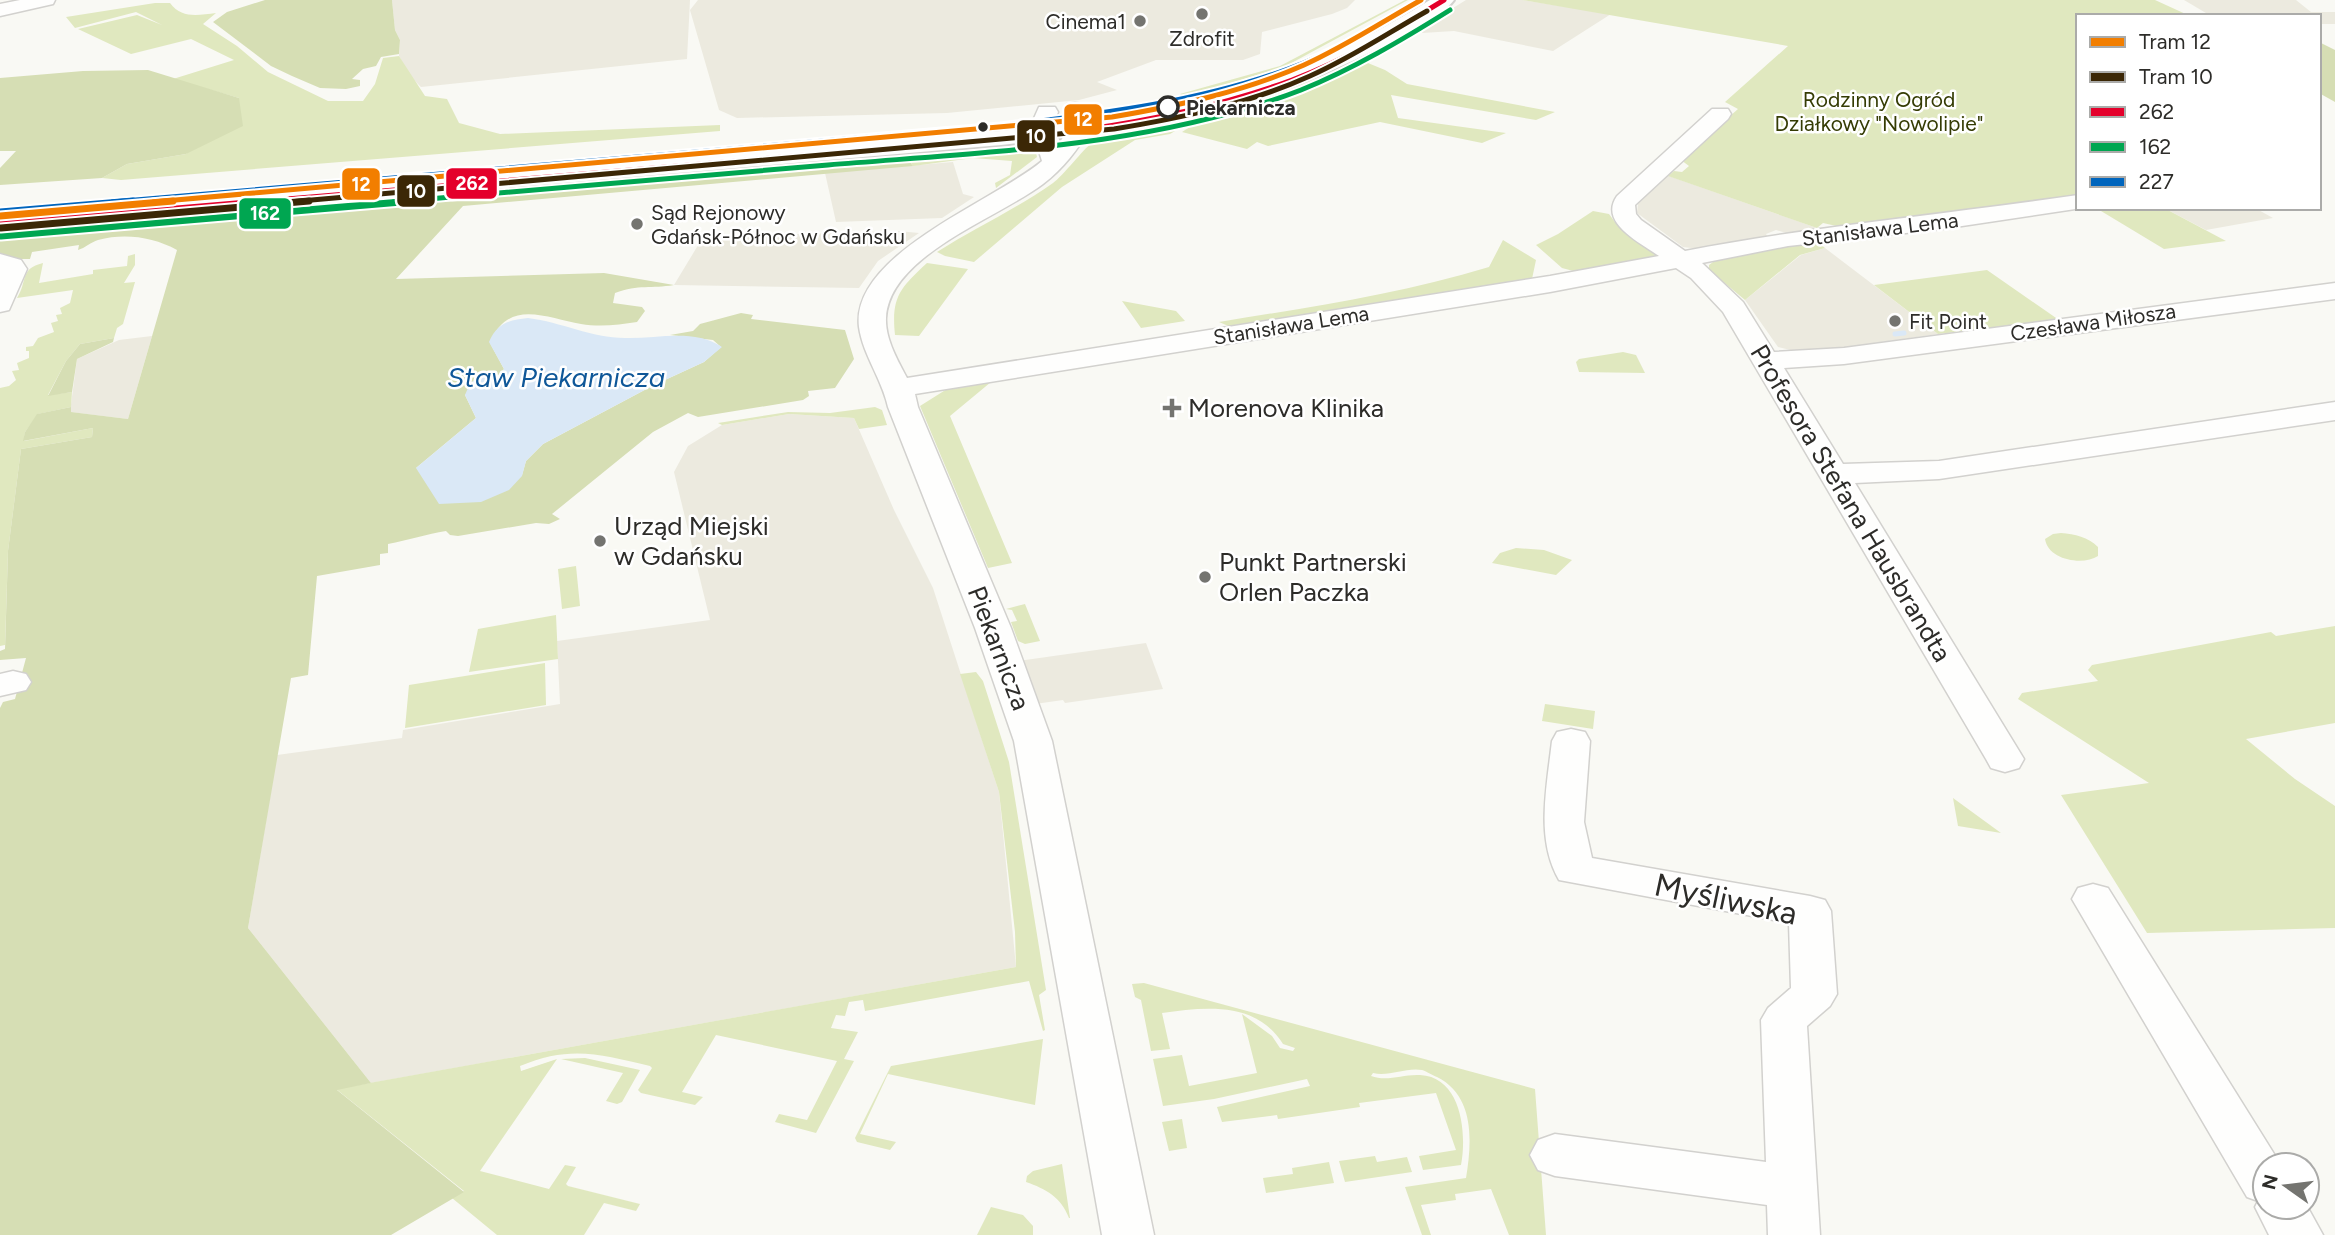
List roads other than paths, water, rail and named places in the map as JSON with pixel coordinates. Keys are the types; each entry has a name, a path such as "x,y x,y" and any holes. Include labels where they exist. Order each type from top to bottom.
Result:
{"main road":[{"path":"1078,119 1260,67 1306,48 1396,0"},
{"path":"0,224 1185,110 1282,83 1353,53 1444,0"},
{"path":"0,202 889,137"}],"street":[{"path":"0,10 46,0"},
{"path":"1682,261 1625,219 1622,207 1625,201 1720,114"},
{"name":"Piekarnicza","path":"1078,119 1075,141 1054,163 1011,195 916,253 888,276 876,296 872,318 884,360 899,388 903,407 993,628 1033,741 1128,1235"},
{"path":"1045,123 1054,163"},
{"name":"Stanisława Lema","path":"899,388 1682,261 1788,239 1942,222 2076,202"},
{"name":"Profesora Stefana Hausbrandta","path":"1682,261 1722,293 1767,361 2005,759"},
{"path":"0,262 12,265 14,269 0,304"},
{"name":"Czesława Miłosza","path":"1767,361 1844,356 2335,291"},
{"path":"1834,474 1939,470 2335,411"},
{"name":"Myśliwska","path":"1571,741 1564,822 1574,870 1810,911 1814,994 1784,1020 1794,1235"},
{"path":"2093,899 2251,1159"},
{"path":"1555,1155 1792,1186"}],"water":[{"name":"Staw Piekarnicza","path":"528,318 613,337 687,336 711,341 722,347 704,362 654,385 543,444 526,461 522,476 509,490 481,502 439,504 416,468 476,418 465,395 470,383 482,376 498,376 504,369 489,342 496,331 509,321"}],"waterway":[{"path":"1895,334 1904,333"}],"tram line":[{"name":"12","path":"0,216 1112,117 1210,97 1281,75 1334,50 1421,0"},
{"name":"10","path":"1,228 1114,129 1214,109 1287,86 1340,61 1427,11"}],"place":[{"name":"Zdrofit","path":"1202,14"},
{"name":"Cinema1","path":"1140,21"},
{"name":"Piekarnicza","path":"1168,107"},
{"name":"Sąd Rejonowy Gdańsk-Północ w Gdańsku","path":"637,224"},
{"name":"Fit Point","path":"1895,321"},
{"name":"Morenova Klinika","path":"1172,408"},
{"name":"Urząd Miejski w Gdańsku","path":"600,541"},
{"name":"Punkt Partnerski Orlen Paczka","path":"1205,577"}],"park label":[{"name":"Rodzinny Ogród Działkowy \"Nowolipie\"","path":"1879,111"}]}
